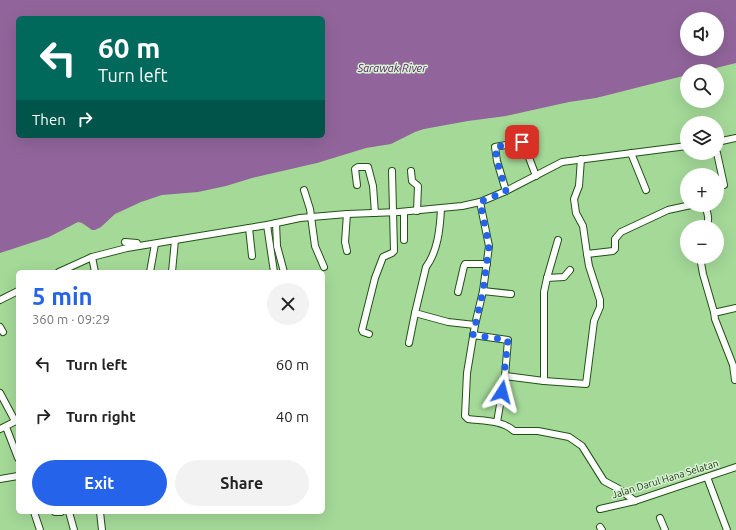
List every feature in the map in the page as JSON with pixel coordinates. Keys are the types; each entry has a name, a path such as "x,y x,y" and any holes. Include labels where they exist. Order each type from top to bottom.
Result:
{"street":[{"path":"724,141 736,138"},
{"path":"506,191 497,161 495,147 522,142"},
{"path":"64,270 92,256 138,246 310,217 441,209 480,202 506,191 562,162 680,147"},
{"path":"631,152 646,190"},
{"path":"528,155 536,176"},
{"path":"505,376 583,384 586,384 587,382 590,345 594,321 600,307 600,300 589,266 582,226 576,213 574,200 579,186 581,159"},
{"path":"357,185 355,169 358,167 368,167 373,186 375,213"},
{"path":"369,334 363,332 362,330 375,278 383,257 394,251 392,171"},
{"path":"411,171 412,181 418,186 417,211"},
{"path":"304,190 310,209 315,246 324,267"},
{"path":"480,202 488,240 487,264 467,373 465,416 468,419 497,422 508,426 514,431 538,430 569,437 582,446 604,481 619,489 635,501"},
{"path":"586,254 613,251 615,249 615,239 621,232 668,210 680,207"},
{"path":"409,343 426,267 430,262 438,236 441,209"},
{"path":"404,212 404,240"},
{"path":"347,214 347,252"},
{"path":"276,223 277,246 285,270"},
{"path":"267,225 274,270"},
{"path":"249,228 252,256"},
{"path":"172,270 175,240"},
{"path":"544,381 544,298 546,278 558,240"},
{"path":"125,242 137,243 138,246"},
{"path":"150,270 155,244"},
{"path":"92,256 95,270"},
{"path":"458,292 465,264 487,264"},
{"path":"701,264 715,319 733,365 735,380"},
{"path":"546,278 564,277 570,270"},
{"path":"483,291 511,294"},
{"path":"0,300 16,292"},
{"path":"714,312 736,308"},
{"path":"416,313 448,322 475,325"},
{"path":"473,335 508,340 505,376 497,422"},
{"path":"0,393 16,421 3,428 16,454"},
{"name":"Jalan Darul Hana Selatan","path":"600,509 635,501 736,467"},
{"path":"0,479 16,476"},
{"path":"707,477 728,530"},
{"path":"36,514 40,530"},
{"path":"70,514 74,530"},
{"path":"100,514 102,530"},
{"path":"660,518 665,530"}],"water":[{"name":"Sarawak River","path":"0,0 736,0 736,63 724,66 724,64 680,64 680,77 596,98 569,102 506,116 424,129 391,144 366,148 317,163 252,178 226,186 198,192 162,195 141,202 115,214 101,227 95,230 92,230 78,222 49,237 0,253"}],"route":[{"path":"502,392 508,340 473,335 483,291 489,246 480,202 506,191 497,161 495,147 522,142"}]}
